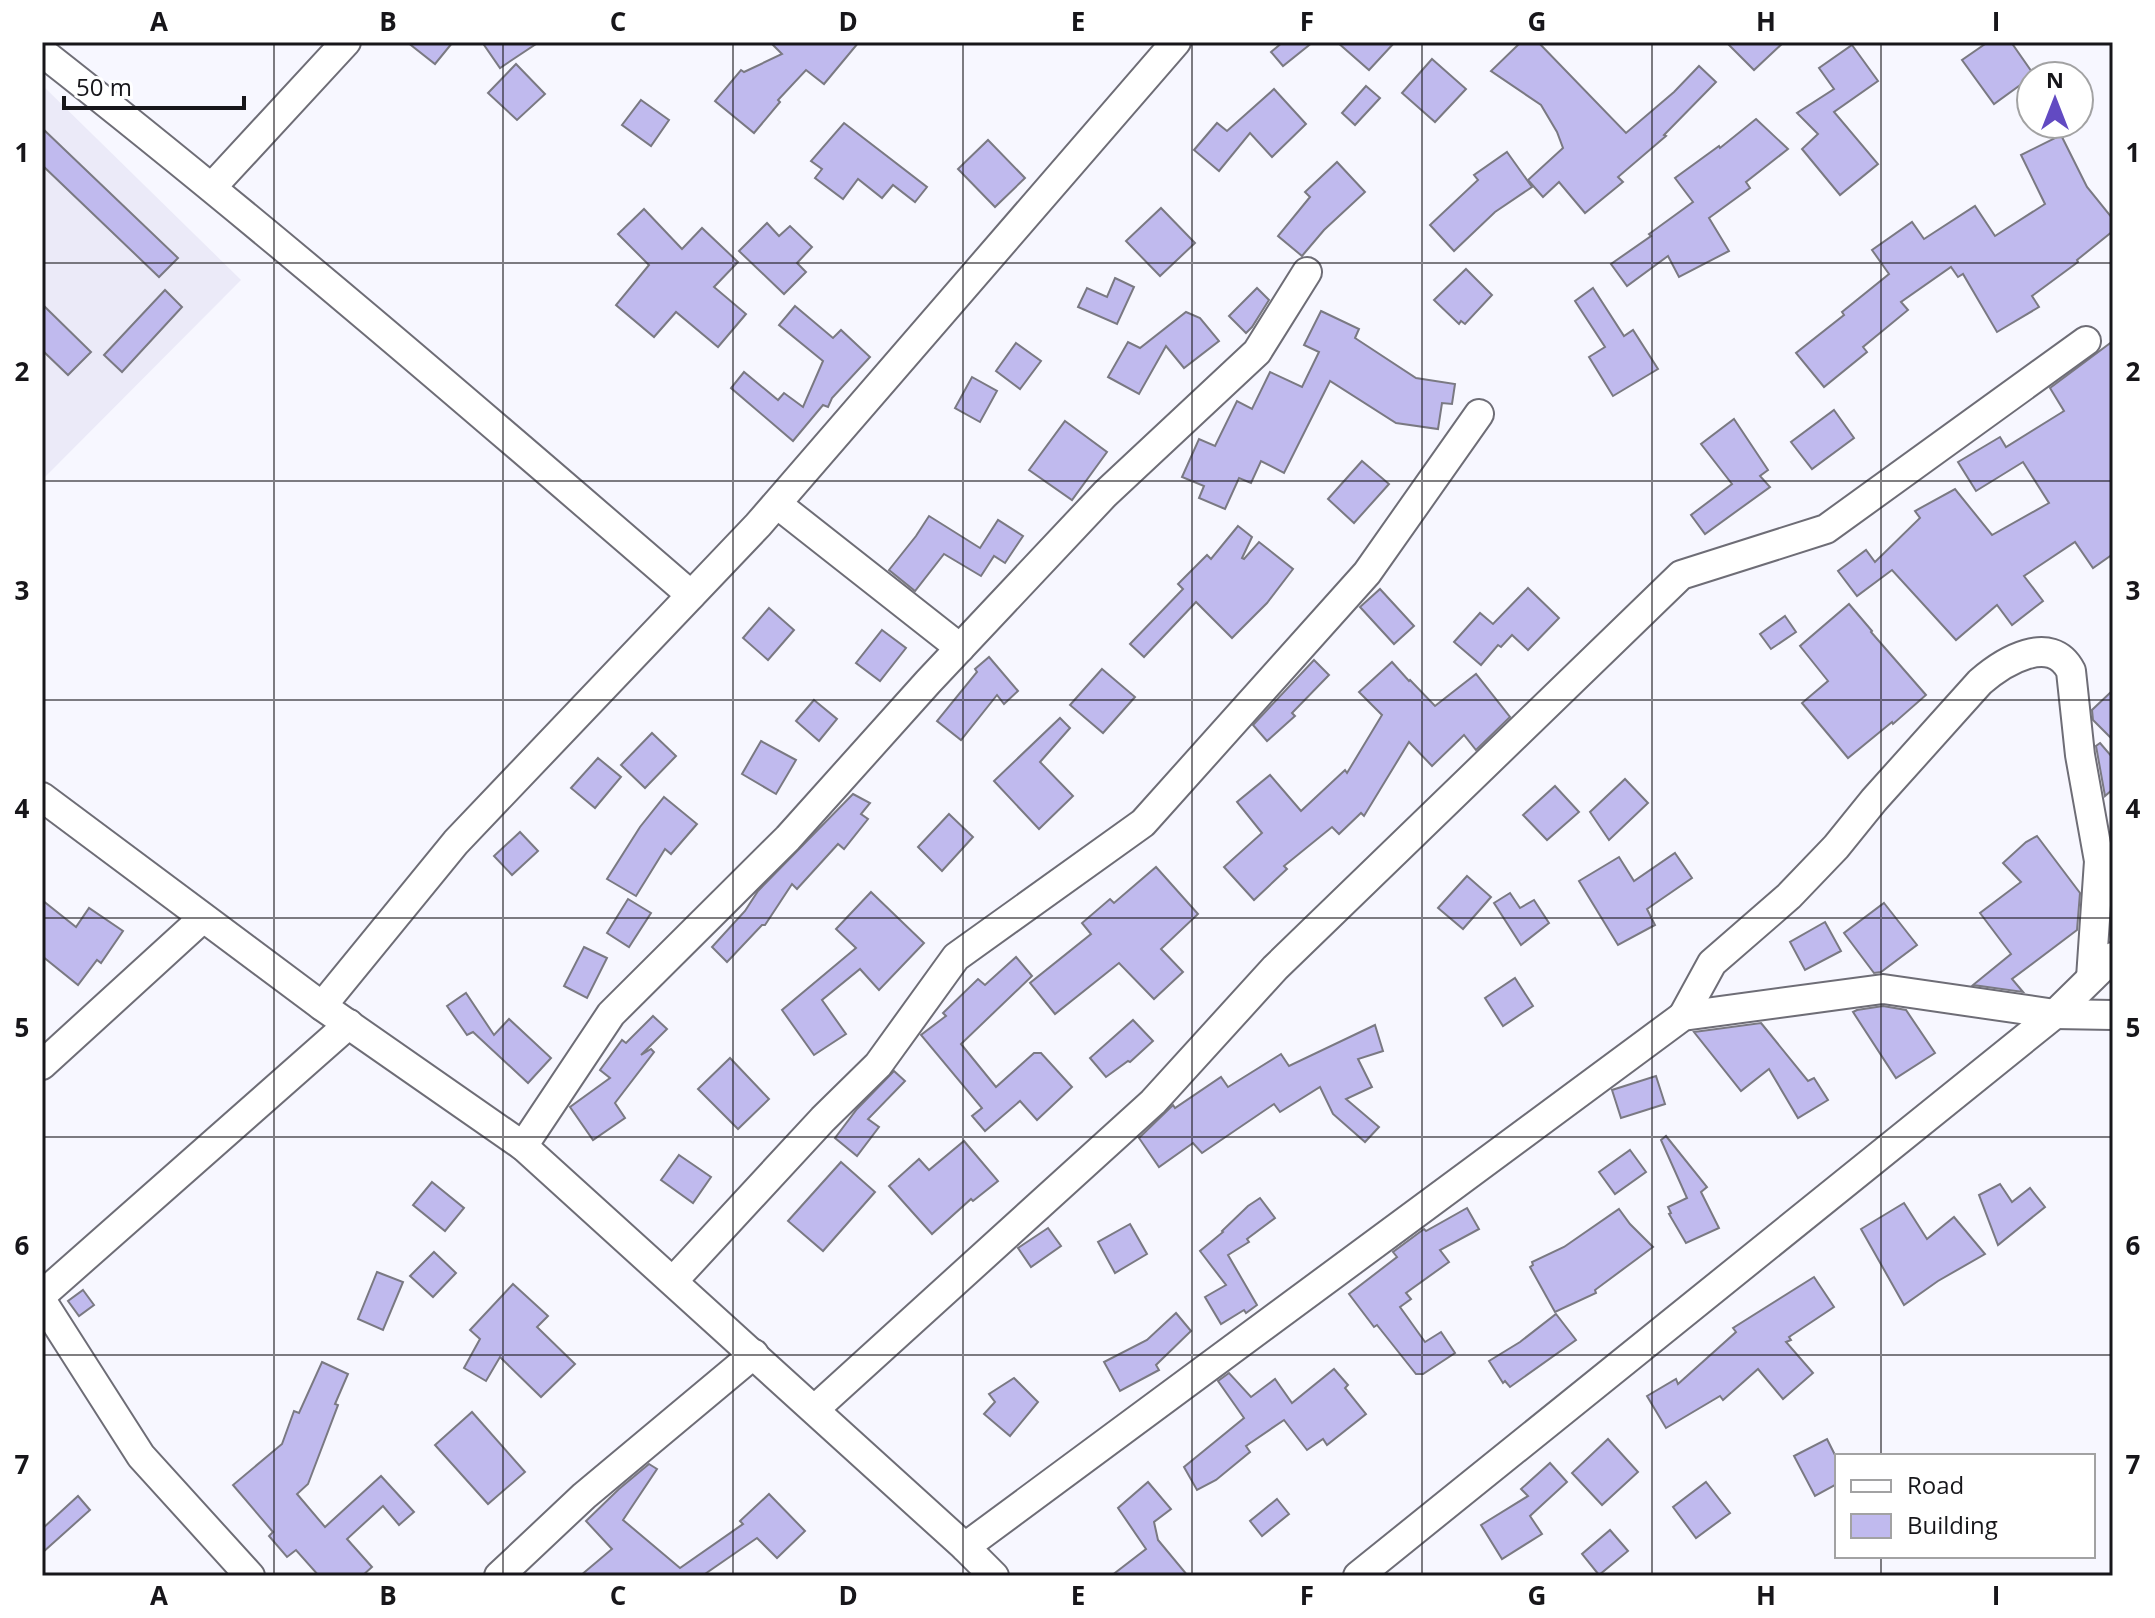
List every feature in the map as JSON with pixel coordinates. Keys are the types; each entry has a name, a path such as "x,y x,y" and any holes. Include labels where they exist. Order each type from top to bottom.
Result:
{"street":[{"path":"212,187 346,42"},
{"path":"322,1006 456,842 777,504 1176,42"},
{"path":"42,52 212,187 431,370 691,595"},
{"path":"523,1146 611,1014 788,838 1105,494 1257,352 1307,272"},
{"path":"815,1409 1153,1102 1275,968 1681,575 1826,529 2086,341"},
{"path":"674,1280 878,1065 956,957 1143,823 1367,573 1479,414"},
{"path":"777,504 960,648"},
{"path":"965,1547 1683,1016 1712,963 1798,886 1836,847 1980,682 1996,668 2029,654 2045,651 2060,657 2071,671 2080,755 2099,861 2091,978"},
{"path":"42,797 322,1006 523,1146 674,1280 994,1576"},
{"path":"42,1065 203,918"},
{"path":"1358,1576 2055,1014 2113,957"},
{"path":"1683,1016 1883,989 2055,1014 2113,1015"},
{"path":"42,1295 349,1024"},
{"path":"42,1301 141,1456 250,1576"},
{"path":"499,1576 584,1496 754,1354"}],"shaded area":[{"path":"42,85 241,280 42,480"}],"building":[{"path":"407,42 453,42 435,64"},
{"path":"482,42 539,42 500,68"},
{"path":"770,42 859,42 824,84 806,70 778,100 780,102 754,133 715,101 741,70 744,72 782,54"},
{"path":"1283,42 1313,42 1283,66 1271,52"},
{"path":"1337,42 1395,42 1369,70"},
{"path":"1521,42 1538,42 1626,133 1699,66 1716,82 1666,136 1618,177 1623,182 1585,213 1559,182 1543,197 1528,180 1563,148 1541,105 1491,71"},
{"path":"1726,42 1784,42 1754,70"},
{"path":"1988,42 2011,42 2024,60 2015,60 2015,89 1994,104 1962,60"},
{"path":"1852,45 1878,81 1834,112 1878,164 1840,195 1802,149 1818,134 1797,113 1834,89 1819,68"},
{"path":"1432,59 1466,89 1435,122 1402,93"},
{"path":"516,64 545,94 517,120 488,93"},
{"path":"1366,86 1380,98 1355,125 1342,113"},
{"path":"1274,89 1306,124 1272,157 1250,133 1219,171 1194,150 1217,123 1227,131"},
{"path":"641,100 669,120 651,146 622,125"},
{"path":"1756,119 1788,149 1746,182 1750,188 1709,218 1729,251 1679,277 1668,256 1627,286 1611,264 1693,202 1675,178"},
{"path":"844,123 927,187 915,202 893,185 882,198 858,179 843,199 815,178 822,169 811,161"},
{"path":"42,128 178,258 159,277 42,165"},
{"path":"988,140 1025,178 995,207 958,169"},
{"path":"2051,140 2064,140 2087,187 2113,219 2113,231 2032,296 2039,307 1997,332 1963,274 1958,277 1951,267 1901,302 1908,310 1863,347 1867,352 1824,387 1796,353 1889,274 1872,250 1912,222 1924,239 1975,206 1995,236 2045,204 2021,155"},
{"path":"1507,152 1532,187 1495,212 1454,251 1430,225 1478,180 1474,175"},
{"path":"1337,162 1365,192 1324,230 1302,256 1278,236 1310,197 1305,192"},
{"path":"1161,208 1195,243 1160,276 1126,241"},
{"path":"644,209 682,249 702,228 738,262 714,287 746,314 718,347 676,312 654,337 616,305 649,265 618,234"},
{"path":"767,223 779,236 790,226 812,247 797,263 806,272 784,294 739,251"},
{"path":"1466,269 1492,295 1465,324 1461,321 1459,324 1434,300"},
{"path":"1115,278 1134,287 1117,324 1078,307 1087,288 1107,297"},
{"path":"1257,288 1269,300 1246,333 1229,316"},
{"path":"1593,288 1624,336 1633,330 1658,369 1613,396 1589,357 1605,347 1575,301"},
{"path":"165,290 182,307 122,372 104,355"},
{"path":"42,304 91,352 68,375 42,350"},
{"path":"795,306 833,338 841,330 870,357 832,398 828,407 823,405 793,441 731,388 744,372 778,400 784,393 803,407 823,361 779,325"},
{"path":"1321,311 1359,329 1355,338 1416,378 1455,384 1452,404 1442,403 1438,429 1396,423 1330,381 1284,473 1261,461 1251,483 1239,478 1225,509 1199,498 1204,486 1182,477 1199,439 1215,446 1237,401 1252,409 1270,372 1302,387 1319,352 1304,345"},
{"path":"1186,312 1200,318 1219,341 1184,368 1166,346 1139,394 1108,377 1128,342 1140,348"},
{"path":"2113,341 2113,554 2093,568 2075,542 2024,576 2043,601 2012,625 1997,605 1956,640 1892,570 1857,596 1838,571 1866,550 1875,562 1920,518 1915,511 1955,489 1992,535 2049,503 2023,462 1976,491 1958,462 2000,437 2006,447 2064,411 2050,388"},
{"path":"1016,343 1041,361 1020,389 996,371"},
{"path":"972,377 997,391 980,422 955,408"},
{"path":"1834,410 1854,438 1812,469 1791,442"},
{"path":"1734,419 1768,470 1760,476 1770,487 1705,534 1691,515 1732,484 1701,444"},
{"path":"1065,421 1107,452 1072,500 1029,470"},
{"path":"1362,461 1389,484 1354,523 1328,499"},
{"path":"929,516 980,548 998,520 1023,536 1005,563 994,556 981,576 944,554 915,591 889,570"},
{"path":"1238,526 1252,537 1242,558 1259,542 1293,569 1267,603 1232,638 1196,602 1144,657 1130,644 1183,589 1178,584 1207,555 1211,559"},
{"path":"1528,588 1559,618 1528,650 1512,635 1501,647 1498,645 1481,665 1454,642 1480,613 1493,624"},
{"path":"1380,589 1414,626 1394,644 1360,607"},
{"path":"1849,604 1926,695 1848,758 1802,703 1828,681 1800,646"},
{"path":"769,608 794,630 768,660 743,638"},
{"path":"1785,616 1796,632 1771,649 1760,634"},
{"path":"882,630 906,648 880,681 856,663"},
{"path":"989,657 1018,691 1004,704 997,695 961,740 937,721 977,672 975,669"},
{"path":"1314,660 1329,675 1292,713 1295,716 1267,741 1253,725"},
{"path":"1392,662 1435,706 1476,674 1510,717 1476,750 1464,735 1432,766 1409,742 1364,816 1361,813 1339,834 1332,827 1284,866 1287,869 1254,900 1224,867 1262,833 1237,802 1270,775 1301,811 1345,770 1347,773 1382,715 1359,692"},
{"path":"1102,669 1135,697 1103,733 1070,705"},
{"path":"2113,690 2113,740 2093,720 2092,710"},
{"path":"814,700 837,719 819,741 796,721"},
{"path":"1060,718 1070,728 1040,762 1073,796 1039,829 994,781"},
{"path":"652,733 676,756 645,788 621,765"},
{"path":"761,741 796,760 776,794 742,774"},
{"path":"2100,743 2113,758 2113,789 2105,796 2096,746"},
{"path":"598,758 621,777 595,808 571,788"},
{"path":"1625,779 1648,803 1609,840 1590,812"},
{"path":"1555,786 1579,812 1547,840 1523,815"},
{"path":"853,794 870,803 861,814 868,819 844,849 838,844 797,889 792,884 765,925 727,962 712,947 745,911 758,891"},
{"path":"664,797 697,824 671,854 665,849 636,896 607,879 640,827"},
{"path":"949,814 973,837 942,871 918,847"},
{"path":"520,832 538,851 512,875 494,856"},
{"path":"2037,836 2080,893 2077,930 2012,979 2023,992 1973,985 2011,954 1980,913 2021,882 2003,863"},
{"path":"1675,853 1692,878 1647,909 1655,925 1618,945 1579,881 1619,857 1634,881"},
{"path":"1156,867 1198,914 1161,949 1183,972 1154,999 1119,963 1055,1014 1030,983 1091,934 1082,923 1110,899 1114,903"},
{"path":"1467,876 1491,897 1463,929 1438,908"},
{"path":"871,892 924,943 879,990 860,969 822,1000 846,1034 814,1055 782,1010 856,948 836,929"},
{"path":"1510,893 1520,908 1534,900 1549,923 1521,945 1494,903"},
{"path":"628,899 651,913 629,947 607,933"},
{"path":"42,900 76,927 89,908 123,931 101,963 97,960 78,985 42,956"},
{"path":"1884,903 1917,945 1881,972 1874,973 1844,933"},
{"path":"1825,922 1841,951 1805,970 1790,942"},
{"path":"584,947 607,958 587,998 564,986"},
{"path":"1016,957 1032,976 961,1044 996,1087 1034,1053 1041,1053 1072,1087 1037,1120 1020,1101 985,1131 972,1116 982,1108 921,1035 946,1016 943,1013 978,979 985,985"},
{"path":"1515,978 1533,1006 1503,1026 1485,998"},
{"path":"466,993 494,1035 509,1019 551,1058 528,1083 473,1032 467,1035 447,1006"},
{"path":"1883,1006 1906,1010 1935,1053 1896,1078 1853,1012"},
{"path":"653,1016 667,1029 641,1055 651,1049 654,1052 615,1103 625,1118 593,1140 570,1107 610,1078 600,1070 622,1040 626,1043"},
{"path":"1133,1020 1153,1041 1130,1062 1106,1077 1090,1058"},
{"path":"1761,1023 1808,1081 1814,1078 1828,1100 1798,1118 1769,1069 1741,1091 1694,1032"},
{"path":"1375,1025 1383,1051 1358,1059 1372,1087 1346,1099 1379,1127 1365,1142 1333,1114 1320,1087 1280,1112 1274,1104 1202,1153 1193,1143 1159,1167 1139,1138 1173,1105 1175,1108 1221,1077 1228,1087 1281,1054 1289,1066"},
{"path":"730,1058 769,1099 738,1129 698,1089"},
{"path":"894,1071 905,1081 868,1119 879,1127 857,1156 835,1138 857,1109"},
{"path":"1656,1076 1665,1104 1621,1118 1612,1090"},
{"path":"1666,1136 1707,1187 1701,1192 1719,1228 1686,1243 1669,1214 1668,1207 1687,1198 1661,1140"},
{"path":"964,1141 998,1181 973,1201 971,1199 932,1234 889,1186 919,1159 929,1170"},
{"path":"1630,1150 1646,1172 1615,1194 1599,1172"},
{"path":"679,1155 711,1177 693,1203 661,1180"},
{"path":"841,1162 875,1192 823,1251 788,1221"},
{"path":"432,1182 464,1208 445,1231 413,1205"},
{"path":"2000,1184 2012,1202 2030,1188 2045,1207 1998,1245 1979,1195"},
{"path":"1260,1198 1275,1218 1247,1239 1249,1242 1228,1255 1257,1305 1221,1324 1205,1297 1226,1285 1200,1251"},
{"path":"1904,1203 1927,1239 1954,1217 1985,1254 1904,1305 1861,1229"},
{"path":"1467,1208 1479,1229 1440,1250 1449,1262 1406,1293 1411,1299 1400,1307 1425,1342 1441,1332 1455,1353 1423,1374 1416,1374 1349,1294 1397,1257 1393,1252 1424,1229 1426,1231"},
{"path":"1619,1209 1653,1247 1595,1290 1596,1293 1555,1312 1530,1267 1532,1262 1564,1247"},
{"path":"1130,1224 1147,1254 1115,1273 1098,1242"},
{"path":"1048,1228 1061,1246 1031,1267 1018,1248"},
{"path":"434,1252 456,1273 433,1297 410,1276"},
{"path":"377,1272 403,1282 383,1330 358,1319"},
{"path":"1814,1277 1834,1307 1786,1342 1813,1373 1783,1399 1758,1369 1723,1400 1720,1396 1666,1428 1647,1396 1676,1379 1678,1384 1736,1332 1733,1328"},
{"path":"513,1284 548,1316 537,1327 575,1364 541,1397 500,1357 486,1381 464,1368 480,1339 470,1330"},
{"path":"83,1290 94,1305 79,1316 68,1301"},
{"path":"1176,1313 1191,1331 1156,1365 1159,1370 1120,1391 1104,1362 1147,1340"},
{"path":"1556,1314 1576,1340 1510,1387 1505,1381 1503,1383 1489,1361"},
{"path":"322,1362 348,1374 308,1484 297,1494 325,1527 381,1476 414,1512 399,1525 383,1506 347,1539 372,1567 362,1576 319,1576 296,1550 287,1557 269,1536 273,1532 233,1485 282,1444 294,1411 299,1413"},
{"path":"1334,1369 1366,1414 1327,1445 1323,1439 1307,1450 1284,1420 1246,1446 1250,1452 1216,1480 1197,1490 1184,1467 1244,1418 1218,1381 1229,1373 1251,1397 1275,1379 1292,1403"},
{"path":"1014,1378 1038,1402 1010,1436 984,1414 995,1402 989,1394"},
{"path":"472,1412 525,1472 488,1504 435,1445"},
{"path":"1608,1439 1638,1472 1602,1505 1572,1473"},
{"path":"1827,1439 1835,1455 1835,1485 1815,1496 1794,1456"},
{"path":"1550,1463 1567,1482 1530,1516 1542,1534 1502,1559 1481,1525 1528,1496 1521,1489"},
{"path":"649,1464 657,1469 623,1520 680,1568 743,1524 740,1521 769,1494 805,1531 777,1558 757,1538 702,1576 580,1576 612,1549 586,1521"},
{"path":"1148,1482 1171,1509 1154,1522 1158,1540 1188,1576 1111,1576 1146,1549 1118,1508"},
{"path":"1706,1482 1730,1513 1696,1538 1673,1507"},
{"path":"78,1496 90,1510 42,1553 42,1529"},
{"path":"1277,1499 1289,1514 1262,1536 1250,1521"},
{"path":"1610,1530 1628,1551 1599,1575 1582,1554"}]}
